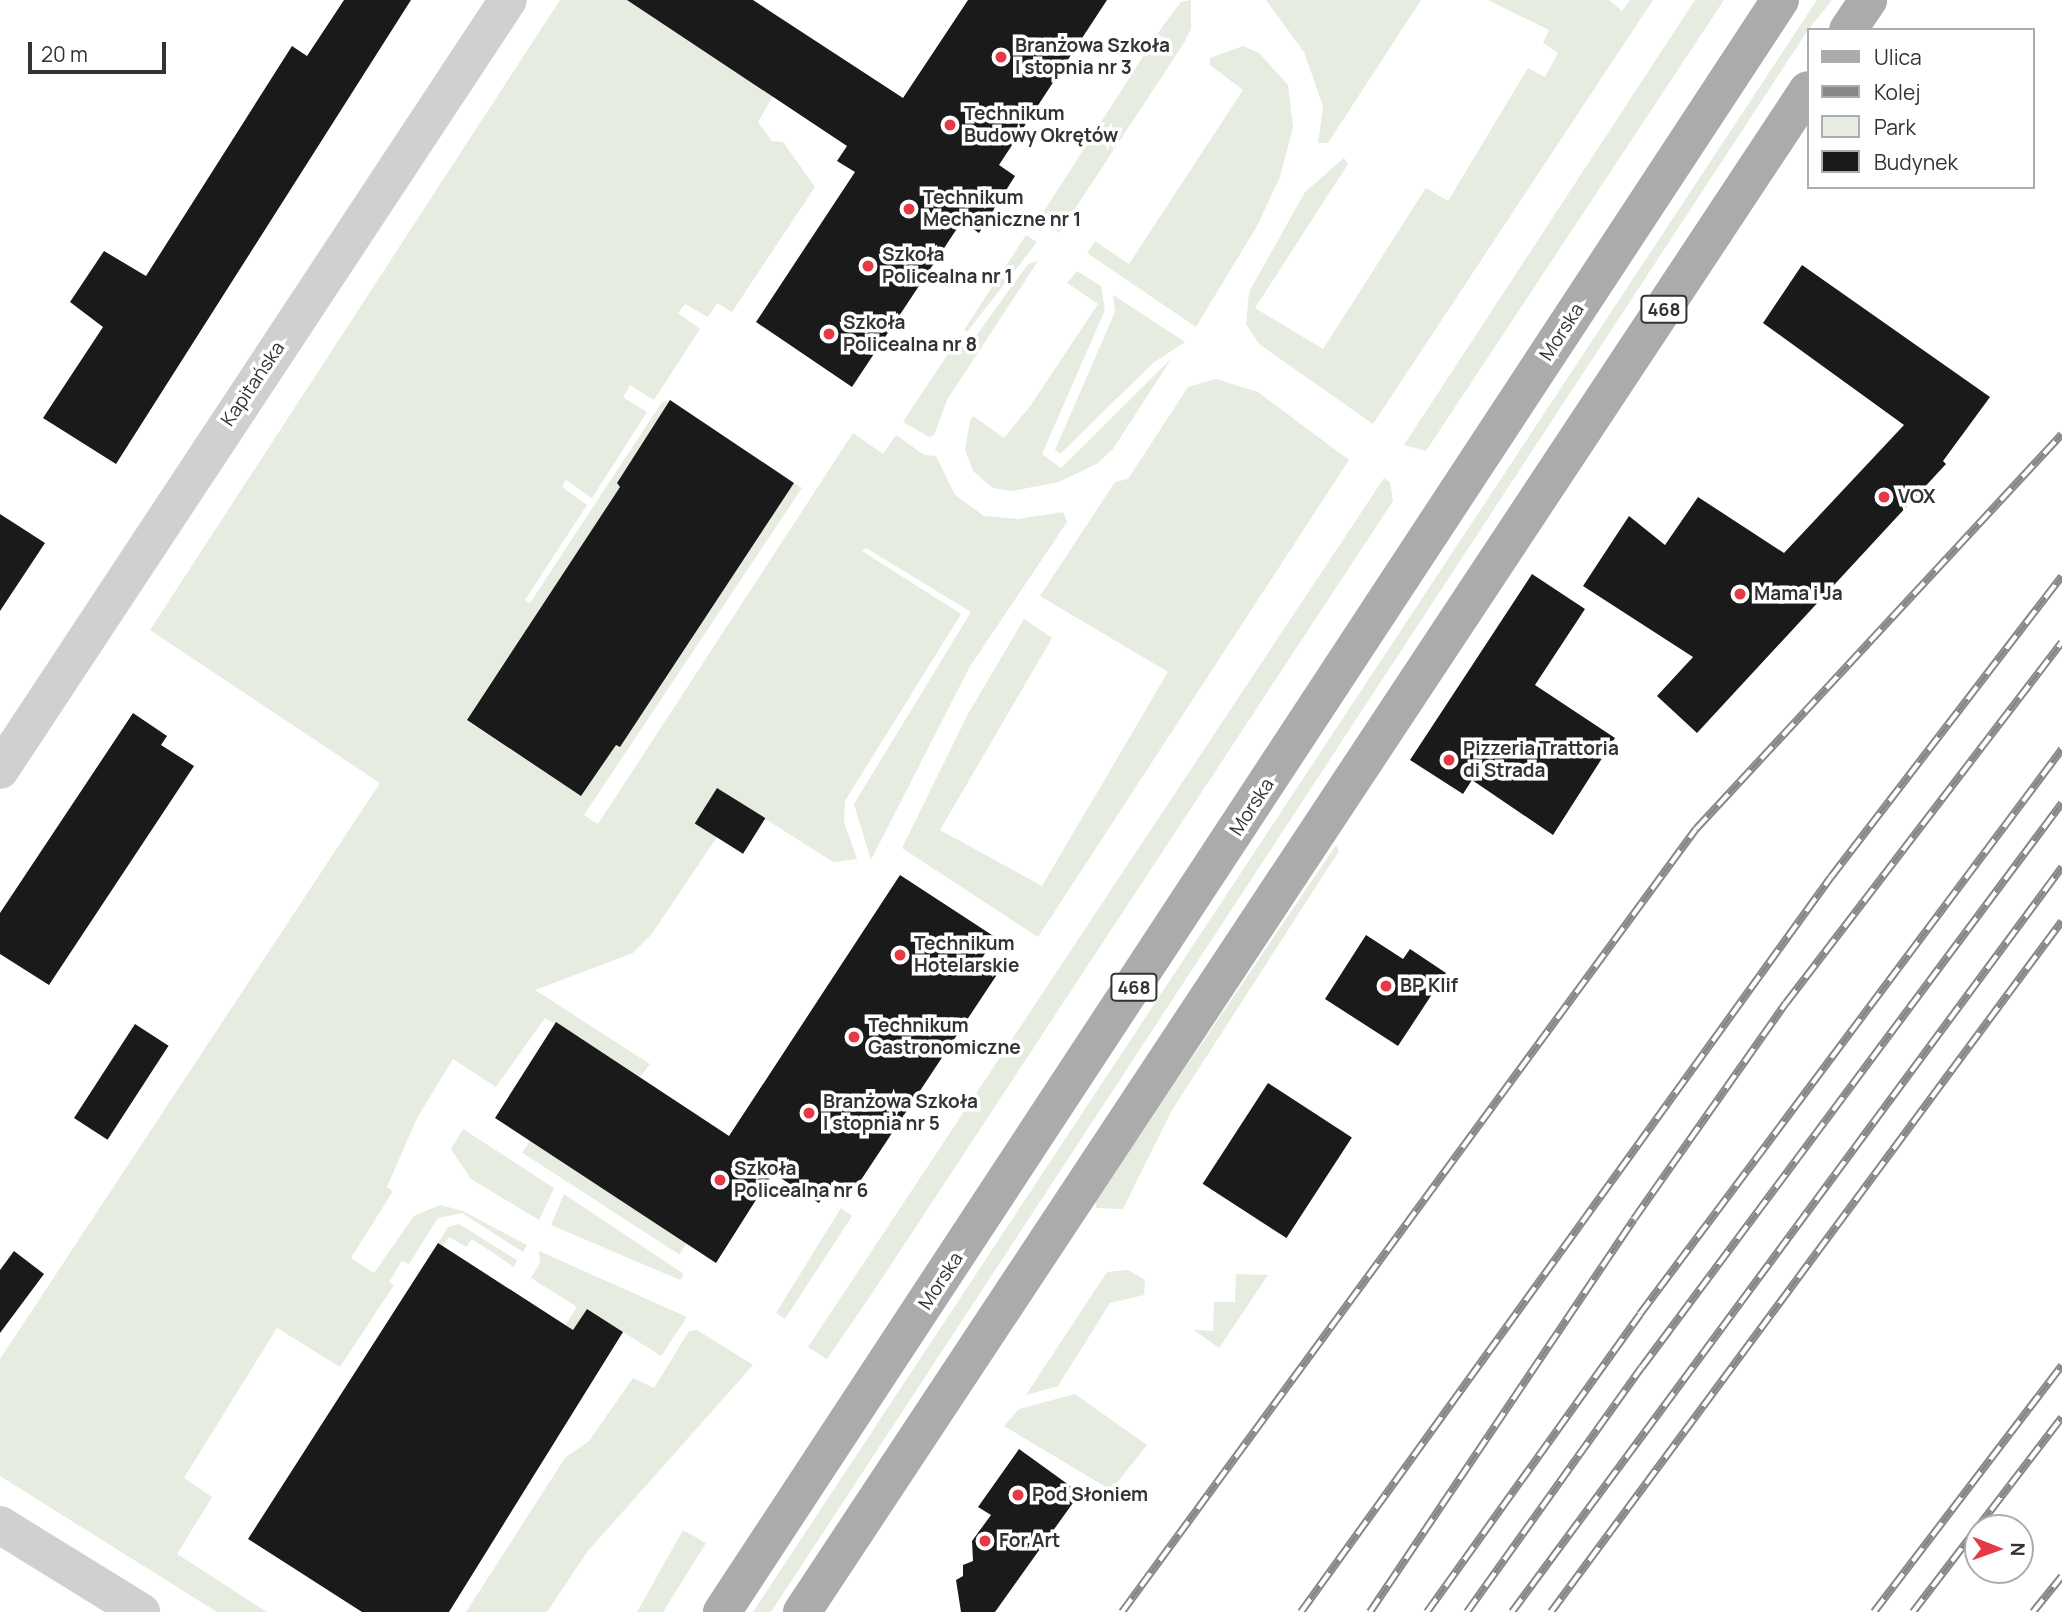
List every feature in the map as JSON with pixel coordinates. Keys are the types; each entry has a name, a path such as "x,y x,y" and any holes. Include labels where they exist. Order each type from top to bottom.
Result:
{"main road":[{"name":"Morska","path":"722,1612 1780,0"},
{"path":"1850,28 1868,0"},
{"name":"468","path":"802,1612 1806,93"}],"street":[{"name":"Kapitańska","path":"0,770 508,0"},
{"path":"0,1525 141,1612"}],"green space":[{"path":"560,0 666,0 773,96 758,122 772,141 783,142 815,187 732,312 717,303 708,317 685,304 678,313 700,329 654,400 630,385 623,397 647,412 592,498 566,480 564,483 562,487 587,505 525,600 530,603 662,402 670,400 617,483 620,487 467,721 581,796 616,745 620,746 794,483 802,488 584,815 598,824 853,433 883,454 896,435 924,455 936,456 955,495 984,516 1018,519 1063,512 1067,522 969,668 871,860 854,804 971,612 866,548 862,551 961,614 845,801 844,822 857,859 833,862 717,788 717,837 651,935 633,953 535,990 650,1064 640,1077 545,1018 496,1087 453,1059 417,1118 387,1187 393,1191 351,1258 374,1273 414,1216 440,1205 463,1211 527,1245 523,1252 462,1213 438,1218 409,1264 402,1261 389,1282 394,1285 340,1367 277,1328 184,1478 212,1497 177,1554 267,1612 217,1612 0,1476 0,1359 380,783 150,630"},
{"path":"1191,0 1191,29 1184,43 1059,233 1039,219 1162,27 1181,2"},
{"path":"1266,0 1421,0 1328,143 1318,143 1323,106 1304,52"},
{"path":"1488,0 1609,0 1622,11 1630,0 1653,0 1373,424 1259,344 1246,324 1249,292 1305,192 1344,158 1348,164 1255,308 1323,349 1426,188 1448,201 1528,68 1545,77 1558,53 1543,43 1549,30"},
{"path":"1695,0 1724,0 1426,451 1404,445"},
{"path":"1817,0 1832,0 1810,28 1806,28 1806,33 771,1612 753,1612"},
{"path":"1243,46 1259,53 1288,85 1293,127 1280,177 1257,226 1196,327 1087,253 1095,241 1129,264 1243,90 1210,65 1210,58"},
{"path":"1026,235 1037,242 967,332 964,330"},
{"path":"1038,261 947,400 934,435 929,437 903,422 959,337 971,343 1028,264"},
{"path":"1077,271 1101,286 1105,310 1042,454 1061,468 1171,359 1113,449 1098,463 1059,482 1012,491 993,488 973,471 965,449 970,421 973,416 1004,438 1031,405 1098,304 1067,283"},
{"path":"1113,295 1185,342 1153,363 1060,454 1055,450 1115,312"},
{"path":"1216,379 1258,392 1349,460 1038,937 902,848 968,714 1024,619 1052,638 940,830 1042,886 1168,672 1040,596 1115,482 1128,479 1188,387"},
{"path":"1384,478 1390,482 1393,501 875,1289 827,1359 808,1347"},
{"path":"1336,845 1339,851 1172,1110 1123,1209 1096,1208 1096,1200"},
{"path":"463,1129 554,1188 539,1220 471,1179 451,1149"},
{"path":"530,1141 687,1243 679,1255 522,1153"},
{"path":"564,1194 684,1274 680,1280 551,1225"},
{"path":"841,1208 852,1216 785,1319 776,1313"},
{"path":"459,1224 517,1260 514,1267 472,1239 466,1247 449,1237 443,1246 438,1243 448,1227"},
{"path":"539,1251 687,1317 661,1356 587,1309 573,1331 565,1326 577,1307 531,1278 540,1263"},
{"path":"1128,1270 1145,1280 1144,1295 1110,1303 1058,1386 1026,1395 1107,1272"},
{"path":"1236,1274 1268,1275 1219,1348 1194,1330 1213,1331 1214,1302 1235,1302"},
{"path":"697,1330 753,1365 587,1552 547,1612 466,1612 565,1458 589,1441 633,1378 654,1388 689,1331"},
{"path":"1075,1394 1147,1445 1111,1490 1004,1426 1019,1409"},
{"path":"683,1530 706,1543 663,1612 637,1612"}],"building":[{"path":"344,0 411,0 116,464 43,418 103,327 70,302 104,251 146,276 292,46 307,56"},
{"path":"627,0 753,0 903,98 968,0 1107,0 999,165 1015,176 979,233 962,221 852,387 756,322 855,172 837,161 847,146"},
{"path":"1802,265 1990,397 1943,461 1946,464 1697,733 1657,696 1693,657 1583,586 1629,516 1665,545 1698,497 1784,553 1904,425 1763,323"},
{"path":"670,400 794,483 620,747 616,745 581,796 467,720 620,487 617,483"},
{"path":"0,514 45,543 0,611"},
{"path":"1532,574 1585,609 1535,685 1615,738 1553,835 1472,780 1463,794 1410,760"},
{"path":"133,713 167,736 161,745 194,766 49,985 0,954 0,913"},
{"path":"717,788 765,818 743,854 695,824"},
{"path":"900,875 995,937 981,960 998,973 853,1192 834,1180 819,1203 773,1173 716,1263 495,1118 556,1022 729,1136"},
{"name":"BP Klif","path":"1366,935 1403,959 1410,949 1446,973 1398,1046 1325,999"},
{"path":"135,1024 169,1046 108,1140 74,1118"},
{"path":"1268,1083 1352,1137 1287,1238 1203,1184"},
{"path":"438,1243 573,1330 587,1309 623,1332 449,1612 362,1612 248,1539"},
{"path":"14,1251 44,1274 0,1333 0,1270"},
{"path":"1019,1449 1080,1493 995,1612 961,1612 956,1580 963,1576 963,1565 973,1561 972,1541 991,1515 978,1507"}],"railway":[{"path":"1122,1612 1696,829 2062,434"},
{"path":"1301,1612 1831,877 2062,576"},
{"path":"1370,1612 1634,1219 1786,1003 2062,642"},
{"path":"1427,1612 1640,1314 2062,749"},
{"path":"1467,1612 1642,1367 2062,803"},
{"path":"1512,1612 2062,867"},
{"path":"1551,1612 2062,921"},
{"path":"1874,1612 2062,1365"},
{"path":"1913,1612 2062,1417"},
{"path":"2033,1612 2062,1576"}],"place":[{"name":"Branżowa Szkoła I stopnia nr 3","path":"1001,57"},
{"name":"Technikum Budowy Okrętów","path":"950,125"},
{"name":"Technikum Mechaniczne nr 1","path":"909,209"},
{"name":"Szkoła Policealna nr 1","path":"868,266"},
{"name":"Szkoła Policealna nr 8","path":"829,334"},
{"name":"VOX","path":"1884,497"},
{"name":"Mama i Ja","path":"1740,594"},
{"name":"Pizzeria Trattoria di Strada","path":"1449,760"},
{"name":"Technikum Hotelarskie","path":"900,955"},
{"name":"BP Klif","path":"1386,986"},
{"name":"Technikum Gastronomiczne","path":"854,1037"},
{"name":"Branżowa Szkoła I stopnia nr 5","path":"809,1113"},
{"name":"Szkoła Policealna nr 6","path":"720,1180"},
{"name":"Pod Słoniem","path":"1018,1495"},
{"name":"For Art","path":"985,1541"}]}
